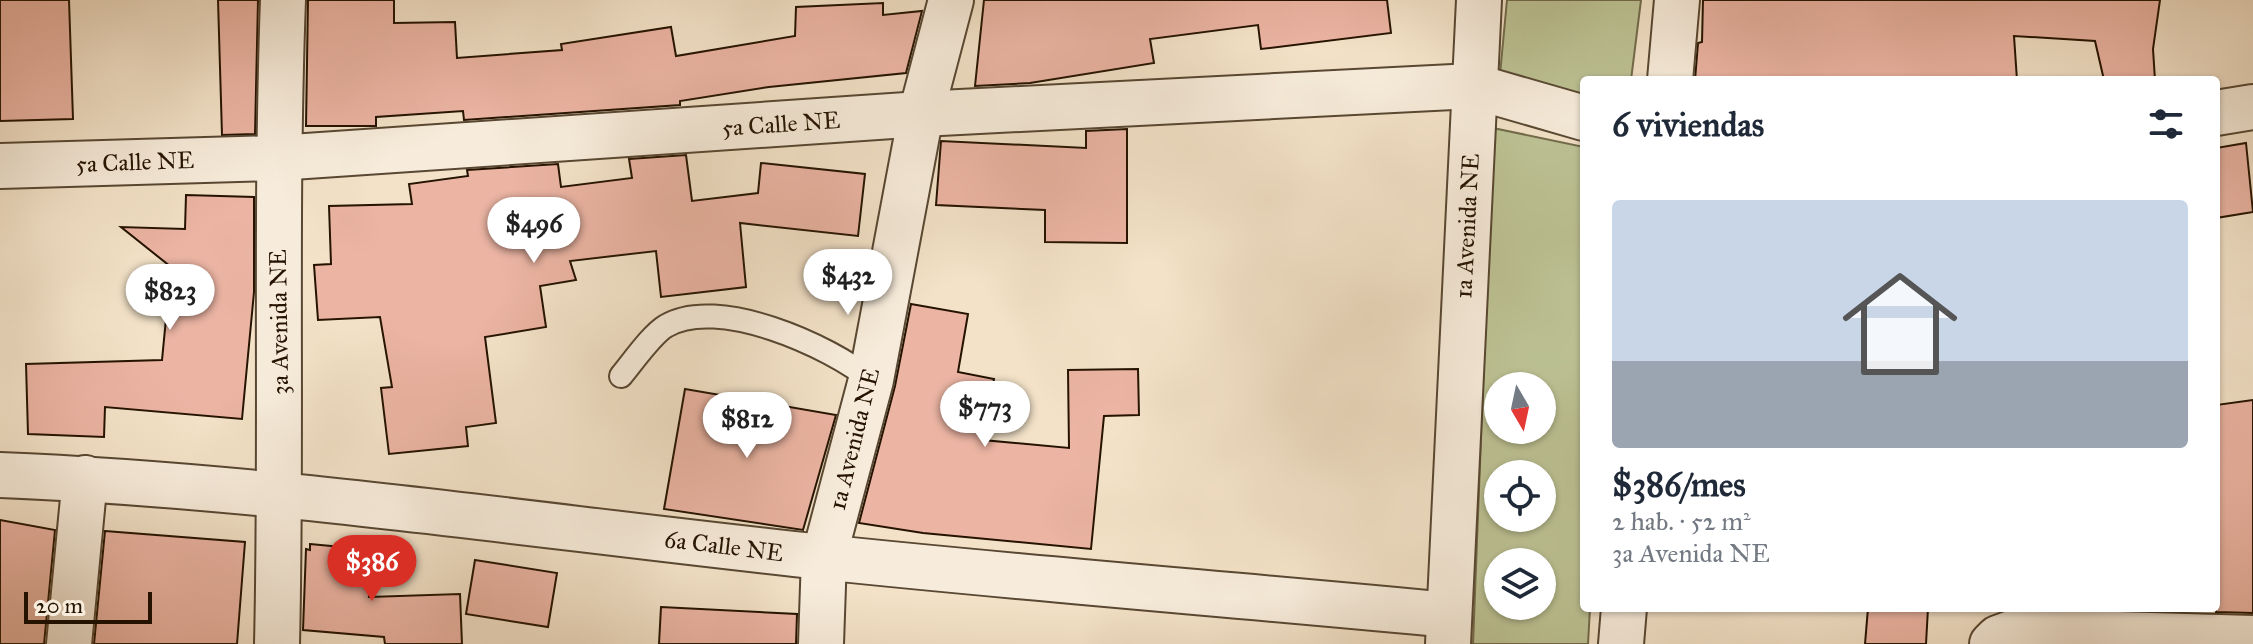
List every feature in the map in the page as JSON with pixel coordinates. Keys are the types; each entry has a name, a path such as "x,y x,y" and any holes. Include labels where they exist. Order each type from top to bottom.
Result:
{"street":[{"name":"3a Avenida NE","path":"277,644 281,495 277,158 283,0"},
{"name":"1a Avenida NE","path":"821,644 824,557 871,380 921,114 951,0"},
{"name":"1a Avenida NE","path":"1448,629 1479,0"},
{"path":"1670,76 1677,0"},
{"name":"5a Calle NE","path":"0,166 277,158 921,114 1473,86 1572,114"},
{"path":"2220,112 2253,107"},
{"name":"6a Calle NE","path":"0,475 85,478 281,495 1448,629"},
{"path":"69,644 85,478"},
{"path":"1621,644 1624,612"},
{"path":"1992,644 1998,638 2017,631 2253,638"}],"lane":[{"path":"621,376 665,326 691,318 718,318 790,333 849,362 871,380"}],"green space":[{"path":"1507,0 1641,0 1632,76 1580,76 1580,103 1499,85"},
{"path":"1493,128 1580,146 1580,612 1590,612 1588,644 1473,644"}],"building":[{"path":"0,0 69,0 73,119 0,121"},
{"path":"218,0 258,0 255,134 222,135"},
{"path":"308,0 394,0 394,23 455,22 457,58 562,50 561,44 671,27 676,56 795,36 796,7 883,3 883,15 922,11 906,73 769,87 680,101 680,105 464,120 463,111 376,117 376,126 306,126"},
{"path":"984,0 1387,0 1391,33 1261,49 1258,25 1150,39 1154,63 1030,83 975,86"},
{"path":"1703,0 2160,0 2153,49 2155,76 2103,76 2095,41 2014,36 2017,76 1695,76 1698,43 1702,42"},
{"path":"1127,129 1127,243 1045,242 1045,210 936,205 941,141 1086,148 1086,131"},
{"path":"2246,143 2253,212 2220,217 2220,147"},
{"path":"686,155 692,201 758,193 761,163 865,174 858,236 740,223 746,287 661,297 656,251 570,261 576,280 540,286 546,327 485,337 496,423 466,427 468,446 389,454 381,388 392,387 380,317 318,320 314,265 331,264 329,206 412,204 409,184 468,176 467,170 558,164 561,187 632,178 629,159"},
{"path":"186,195 254,197 254,292 242,419 105,407 104,437 28,434 26,364 162,360 171,267 121,227 185,229"},
{"path":"911,304 968,314 958,372 994,379 983,440 1069,448 1068,370 1138,369 1139,415 1104,416 1091,549 923,533 859,523 895,386"},
{"path":"685,389 836,415 803,530 664,509"},
{"path":"2253,400 2253,613 2216,612 2220,612 2220,404"},
{"path":"0,520 55,530 44,644 0,644"},
{"path":"105,531 245,542 237,644 94,644"},
{"path":"310,544 373,550 369,597 460,594 462,644 385,644 384,637 303,630 306,549 310,550"},
{"path":"475,560 557,573 548,627 466,614"},
{"path":"661,607 797,614 796,644 659,644"},
{"path":"1868,612 1928,612 1926,644 1865,644"}]}
